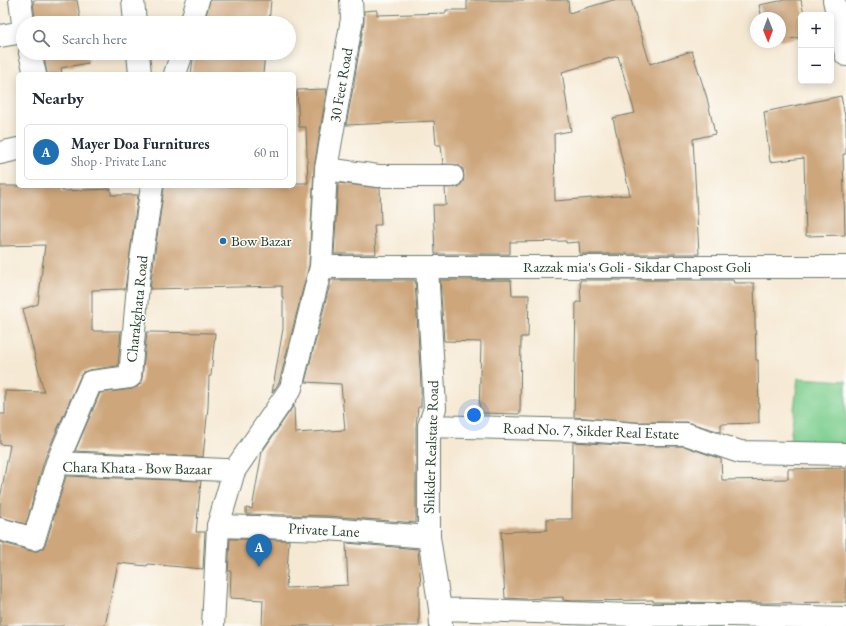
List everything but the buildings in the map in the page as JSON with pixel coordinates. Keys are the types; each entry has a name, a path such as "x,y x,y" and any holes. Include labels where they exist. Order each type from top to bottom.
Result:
{"street":[{"path":"20,0 22,16"},
{"path":"132,0 134,16"},
{"path":"193,16 198,0"},
{"name":"30 Feet Road","path":"213,626 218,526 234,471 291,388 321,267 326,169 352,19 351,0"},
{"path":"834,0 846,55"},
{"path":"0,36 16,33"},
{"path":"139,60 140,72"},
{"path":"176,72 180,60"},
{"path":"0,153 16,149"},
{"path":"326,169 378,176 452,176"},
{"name":"Charakghata Road","path":"57,463 91,382 130,377 139,274 152,188"},
{"name":"Razzak mia's Goli - Sikdar Chapost Goli","path":"321,267 846,268"},
{"name":"Shikder Realstate Road","path":"427,267 435,408 429,426 429,537 441,618"},
{"name":"Road No. 7, Sikder Real Estate","path":"429,426 586,430 636,434 686,434 740,452 846,454"},
{"name":"Chara Khata - Bow Bazaar","path":"0,529 34,539 57,463 234,471"},
{"name":"Private Lane","path":"218,526 328,529 429,537"},
{"path":"441,618 634,615 730,615 846,618"}],"green space":[{"path":"798,378 846,381 846,449 789,448"}],"place":[{"name":"Bow Bazar","path":"223,241"},
{"name":"Mayer Doa Furnitures","path":"259,567"}]}
